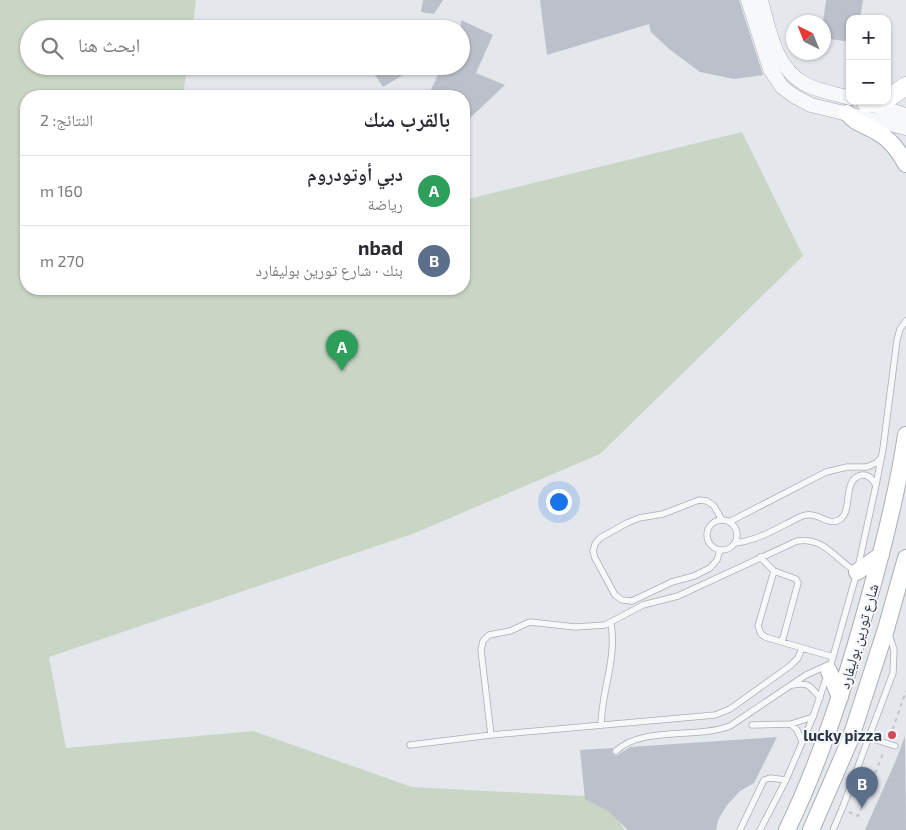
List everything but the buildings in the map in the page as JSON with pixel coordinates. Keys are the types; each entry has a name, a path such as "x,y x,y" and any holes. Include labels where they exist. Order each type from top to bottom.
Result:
{"main road":[{"path":"891,96 906,86"},
{"path":"861,105 859,124 875,130 886,138 906,164"},
{"name":"شارع تورين بوليفارد","path":"787,830 804,792 848,675 881,555 906,435"},
{"path":"857,572 881,555"},
{"name":"شارع تورين بوليفارد","path":"811,830 850,740 886,629 906,558"},
{"path":"831,664 840,697"},
{"path":"848,675 853,686 852,693 836,738 840,743 850,740"}],"street":[{"path":"748,0 770,69 782,87 811,105 846,104"},
{"path":"761,0 779,57 794,76 806,85 846,98"},
{"path":"865,105 906,128"},
{"path":"868,105 906,115"}],"lane":[{"path":"760,830 786,780 813,717 831,664 857,572 876,486 896,340 906,321"},
{"path":"876,486 868,476 864,475 856,478 850,486 845,512 840,520 832,522 814,515 804,515 759,538 735,543 728,549 720,550 712,547 706,536 711,525 722,520 730,522 826,472 840,468 872,466 880,460"},
{"path":"855,467 856,478"},
{"path":"720,550 717,560 710,568 694,576 679,579 632,601 622,600 615,595 593,551 595,544 600,538 627,523 639,518 663,514 698,500 707,501 714,506 722,520"},
{"path":"730,522 736,532 735,543"},
{"path":"491,735 481,646 485,638 492,634 510,631 530,622 575,627 599,626 611,623 643,605 672,599 797,541 811,540 819,542 857,572"},
{"path":"760,558 774,571 796,579 798,583 782,642"},
{"path":"774,571 758,629 762,636 802,648 831,664"},
{"path":"601,724 603,695 613,651 611,623"},
{"path":"832,830 870,738 894,665 894,650 886,629"},
{"path":"410,745 601,724 707,717 723,712 790,666 798,658 802,648"},
{"path":"616,751 627,742 641,738 716,730 730,726 806,675 831,664"},
{"path":"790,685 807,684 811,686 820,698"},
{"path":"752,725 790,724 813,717"},
{"path":"790,724 797,730 802,741"},
{"path":"870,738 895,746"},
{"path":"740,830 764,780 770,778 786,780"}],"path":[{"path":"842,809 858,816 906,691"}],"green space":[{"path":"0,0 196,0 193,20 20,20 20,75 186,75 184,90 20,90 20,295 470,295 470,199 742,132 803,256 600,454 415,533 49,657 66,748 253,731 412,787 602,797 625,830 0,830"}],"place":[{"name":"دبي أوتودروم","path":"342,371"},
{"name":"lucky pizza","path":"892,735"},
{"name":"nbad","path":"862,808"}]}
